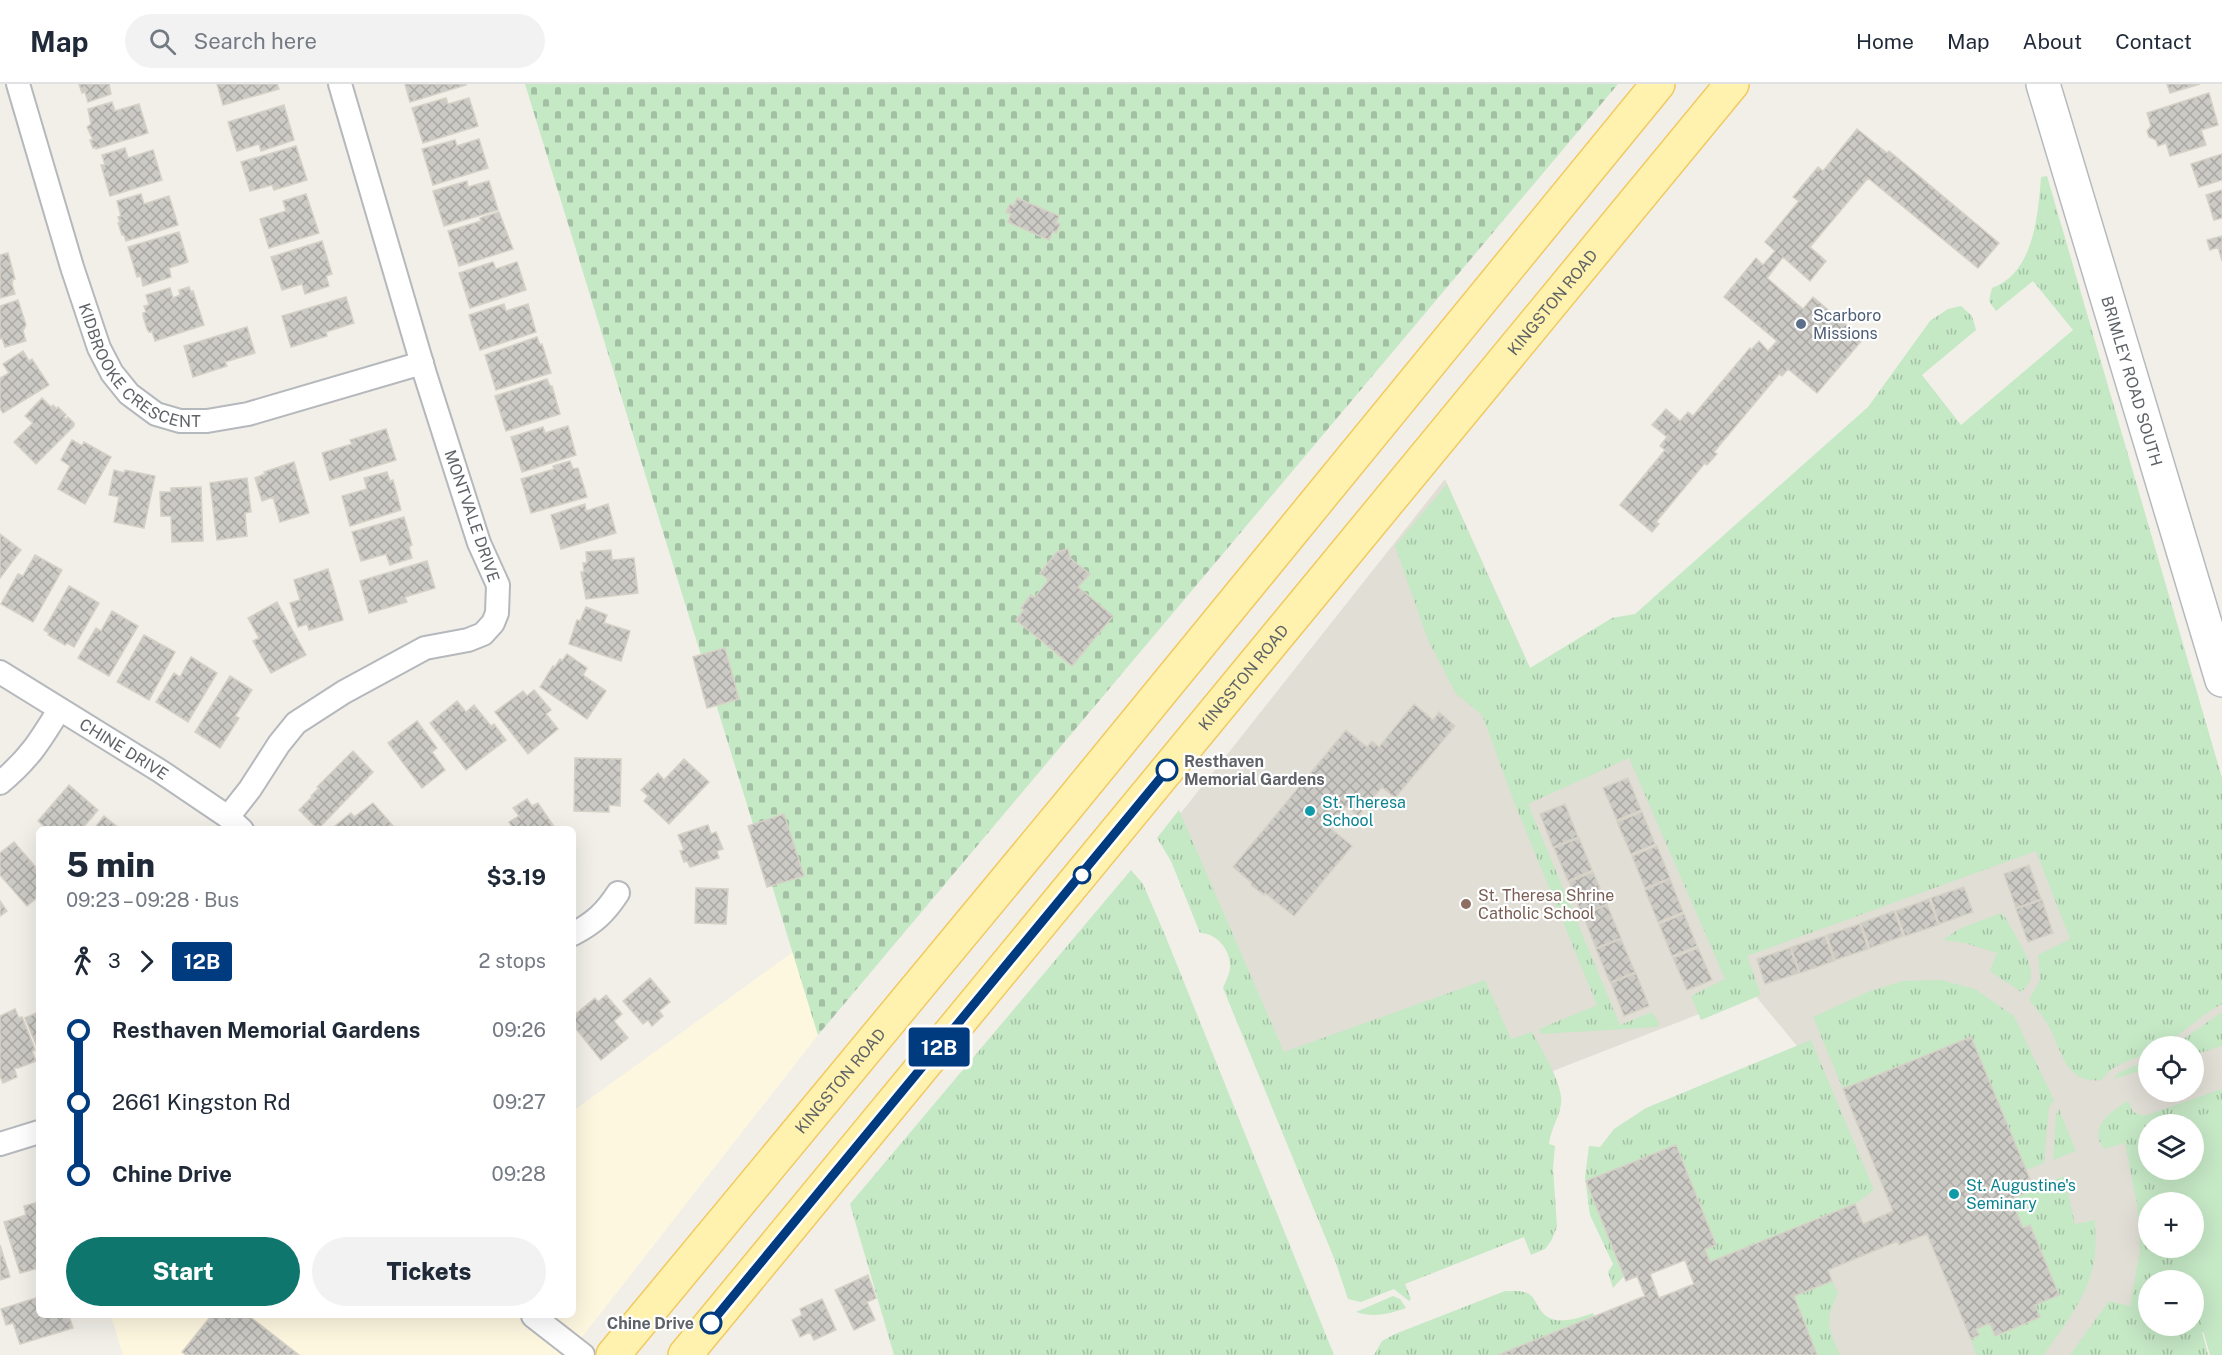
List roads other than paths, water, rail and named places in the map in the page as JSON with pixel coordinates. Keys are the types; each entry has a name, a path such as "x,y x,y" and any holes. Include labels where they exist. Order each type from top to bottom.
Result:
{"main road":[{"name":"KINGSTON ROAD","path":"613,1355 1658,84"},
{"name":"KINGSTON ROAD","path":"685,1355 1732,84"}],"street":[{"name":"KIDBROOKE CRESCENT","path":"18,84 72,267 99,348 112,373 129,394 156,414 180,421 207,421 248,414 422,363"},
{"name":"MONTVALE DRIVE","path":"235,823 250,789 279,744 296,723 344,692 426,648 468,640 483,634 493,623 497,613 498,585 479,543 422,363 340,84"},
{"name":"BRIMLEY ROAD SOUTH","path":"2043,84 2222,680"},
{"name":"CHINE DRIVE","path":"0,672 160,771 235,823"},
{"path":"0,783 20,767 37,746 59,710"},
{"path":"576,932 607,910 618,893"},
{"path":"0,1144 36,1133"},
{"path":"536,1318 583,1355"}],"place":[{"name":"Scarboro Missions","path":"1801,324"},
{"name":"Resthaven Memorial Gardens","path":"1167,770"},
{"name":"St. Theresa School","path":"1310,811"},
{"name":"St. Theresa Shrine Catholic School","path":"1466,904"},
{"name":"St. Augustine's Seminary","path":"1954,1194"},
{"name":"Chine Drive","path":"711,1323"}]}
